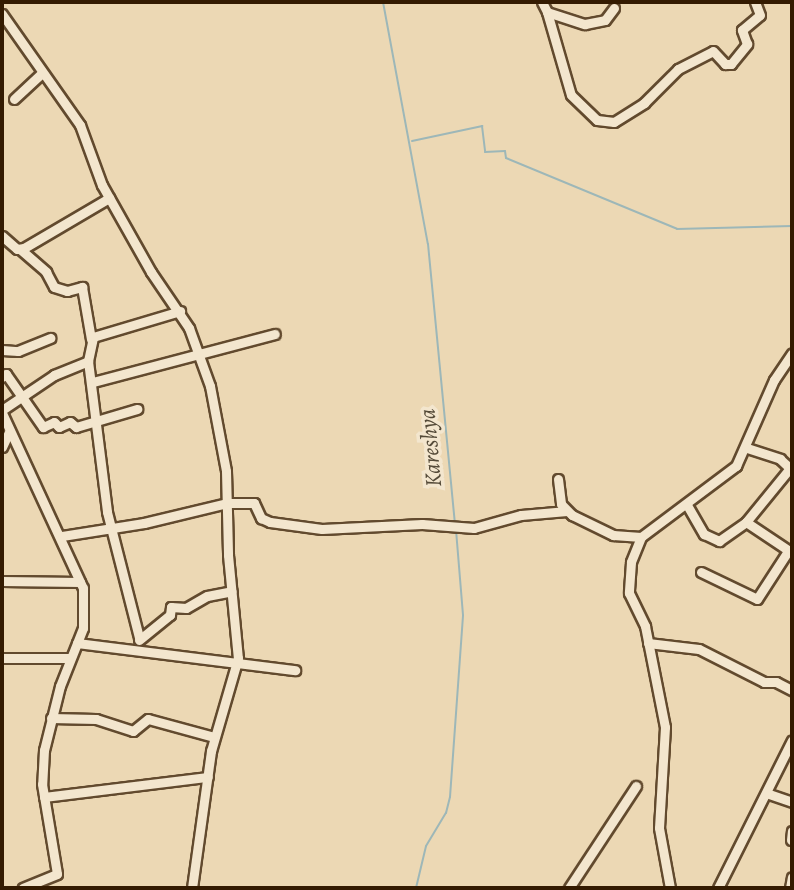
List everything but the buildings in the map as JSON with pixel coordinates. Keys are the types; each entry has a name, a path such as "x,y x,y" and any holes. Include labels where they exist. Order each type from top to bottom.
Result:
{"street":[{"path":"542,2 571,95 597,120 614,122 644,103 678,69 713,51 732,64 747,44 742,30 760,15 755,2"},
{"path":"547,12 591,24 608,19 614,8"},
{"path":"2,14 6,27 79,125 109,198 151,272 180,311 199,352 218,419 227,503 238,664 214,737 192,888"},
{"path":"14,99 42,73"},
{"path":"20,249 109,198"},
{"path":"2,236 46,272 54,286 67,291 82,288 91,339 88,361 98,420 107,512 113,527 123,588 138,643"},
{"path":"91,339 180,311"},
{"path":"93,382 275,334"},
{"path":"2,350 18,351 50,338"},
{"path":"670,888 659,828 665,727 649,643 629,593 631,562 640,537 687,505 736,466 747,448 765,398 792,353"},
{"path":"23,888 57,874 44,797 44,750 69,659 83,628 80,582 62,536 9,432 2,412 24,400 54,375 88,361"},
{"path":"2,377 6,374 43,427 54,422 59,427 70,422 76,427 137,409"},
{"path":"2,447 9,432"},
{"path":"687,505 711,540 729,536 746,522 791,469 780,459 747,448"},
{"path":"558,479 561,504 567,511 594,528 640,537"},
{"path":"62,536 227,503 254,503 261,518 270,522 322,529 422,524 474,528 521,515 567,511"},
{"path":"701,572 755,599 790,552 746,522"},
{"path":"2,581 80,582"},
{"path":"138,643 170,615 171,607 186,608 207,596 232,591"},
{"path":"77,643 138,643 238,664 295,670"},
{"path":"649,643 699,649 764,682 776,681 792,690"},
{"path":"2,657 69,659"},
{"path":"51,718 96,719 133,731 148,719 214,737"},
{"path":"718,888 769,794 792,740"},
{"path":"44,797 208,777"},
{"path":"569,888 636,786"},
{"path":"769,794 792,802"},
{"path":"790,888 792,877"}],"waterway":[{"name":"Kareshya","path":"383,2 428,244 455,524"},
{"path":"412,141 482,126 485,152 505,151 506,158 677,229 792,226"},
{"name":"Kareshya","path":"416,888 426,846 446,813 450,797 463,615 456,530"}]}
